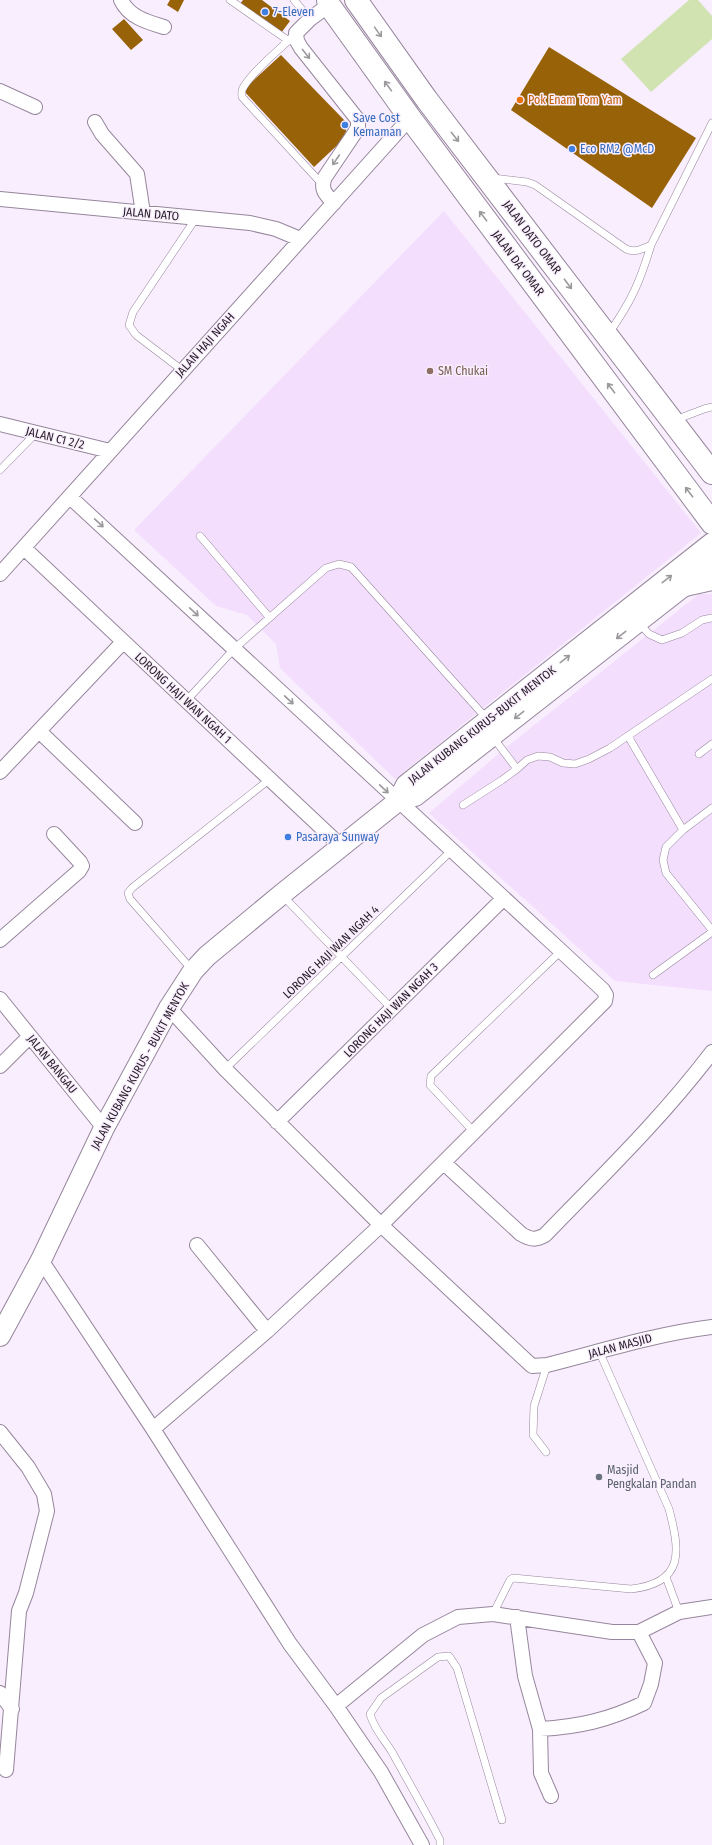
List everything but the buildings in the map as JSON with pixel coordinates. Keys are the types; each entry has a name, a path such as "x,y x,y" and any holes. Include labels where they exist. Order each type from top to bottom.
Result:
{"highway":[{"name":"JALAN DATO OMAR","path":"356,0 427,100 648,387 712,473"},
{"name":"JALAN DA' OMAR","path":"328,3 410,118 712,523"},
{"path":"648,387 654,405 664,421 712,488"},
{"path":"685,585 712,579"}],"main road":[{"name":"JALAN KUBANG KURUS-BUKIT MENTOK","path":"490,728 712,543"},
{"name":"JALAN KUBANG KURUS-BUKIT MENTOK","path":"398,801 406,785 490,728 638,622 712,564"},
{"name":"JALAN KUBANG KURUS - BUKIT MENTOK","path":"0,1336 41,1260 104,1128 168,1008 193,971 208,956 282,894 398,801"}],"street":[{"path":"121,0 124,7 132,15 164,27"},
{"path":"328,3 293,37 358,120 358,127 325,177 322,184 323,191 334,203"},
{"path":"0,91 35,106"},
{"name":"JALAN HAJI NGAH","path":"0,574 410,118"},
{"path":"95,122 102,134 137,174 144,213"},
{"name":"JALAN DATO","path":"0,199 250,222 276,229 300,239"},
{"name":"JALAN C1 2/2","path":"0,424 35,434 110,451"},
{"path":"70,496 234,650 561,950 603,990 606,995 605,1001 381,1225 267,1331 153,1429"},
{"name":"LORONG HAJI WAN NGAH 1","path":"24,548 342,847"},
{"path":"0,772 123,642"},
{"path":"39,731 135,823"},
{"path":"0,940 79,871 82,866 54,834"},
{"name":"LORONG HAJI WAN NGAH 3","path":"277,1122 504,898"},
{"name":"JALAN BANGAU","path":"0,999 29,1037 104,1128"},
{"path":"168,1008 277,1122 381,1225"},
{"path":"0,1066 29,1037"},
{"path":"444,1162 521,1234 529,1239 536,1239 545,1235 669,1106 712,1052"},
{"name":"JALAN MASJID","path":"381,1225 534,1367 547,1365 650,1338 682,1331 712,1327"},
{"path":"197,1245 267,1331"},
{"path":"41,1260 153,1429 290,1644 336,1706 381,1772 422,1845"},
{"path":"0,1432 28,1467 44,1494 47,1511 28,1586 19,1611 6,1770"},
{"path":"336,1706 423,1634 458,1617 493,1614 612,1632 640,1632 679,1612 712,1607"},
{"path":"517,1617 525,1676 540,1729 542,1773 551,1796"},
{"path":"540,1729 568,1728 619,1715 644,1703 651,1684 655,1663 640,1632"},
{"path":"0,1693 12,1709"}],"lane":[{"path":"230,0 293,37 254,74 242,89 242,97 322,184"},
{"path":"294,0 310,19"},
{"path":"607,335 626,310 641,278 651,245 712,124"},
{"path":"486,178 527,182 535,185 632,251 651,245"},
{"path":"182,370 136,335 129,325 133,312 196,218"},
{"path":"673,421 704,409 712,408"},
{"path":"0,470 35,434"},
{"path":"200,536 269,617"},
{"path":"187,700 234,650 269,617 326,568 339,564 351,567 490,728 517,769"},
{"path":"638,622 649,634 662,640 682,633 702,620 712,618"},
{"path":"463,805 502,780 527,760 538,756 550,757 563,763 575,764 589,759 628,736 712,679"},
{"path":"628,736 683,830"},
{"path":"699,754 712,744"},
{"path":"193,971 130,899 128,893 132,888 270,779"},
{"path":"653,975 712,931 666,874 662,860 666,847 683,830 712,808"},
{"name":"LORONG HAJI WAN NGAH 4","path":"225,1069 452,850"},
{"path":"282,894 392,1009"},
{"path":"474,1132 430,1085 431,1076 561,950"},
{"path":"493,1614 510,1580 516,1577 631,1590 645,1588 666,1577 674,1565 677,1552 676,1535 669,1509 599,1351"},
{"path":"546,1452 533,1434 534,1406 547,1365"},
{"path":"666,1577 679,1612"},
{"path":"440,1845 440,1840 422,1804 386,1742 373,1725 370,1714 381,1698 438,1658 449,1656 457,1668 502,1820"}],"shaded area":[{"name":"SM Chukai","path":"444,211 701,533 395,779 280,668 276,644 247,615 216,606 134,530"},
{"path":"699,594 712,594 712,991 615,981 429,813 503,750"}],"green space":[{"path":"689,0 698,0 712,16 712,39 651,92 621,59"}],"place":[{"name":"7-Eleven","path":"265,12"},
{"name":"Pok Enam Tom Yam","path":"520,100"},
{"name":"Save Cost Kemaman","path":"345,125"},
{"name":"Eco RM2 @McD","path":"572,149"},
{"name":"SM Chukai","path":"430,371"},
{"name":"Pasaraya Sunway","path":"288,837"},
{"name":"Masjid Pengkalan Pandan","path":"599,1477"}]}
